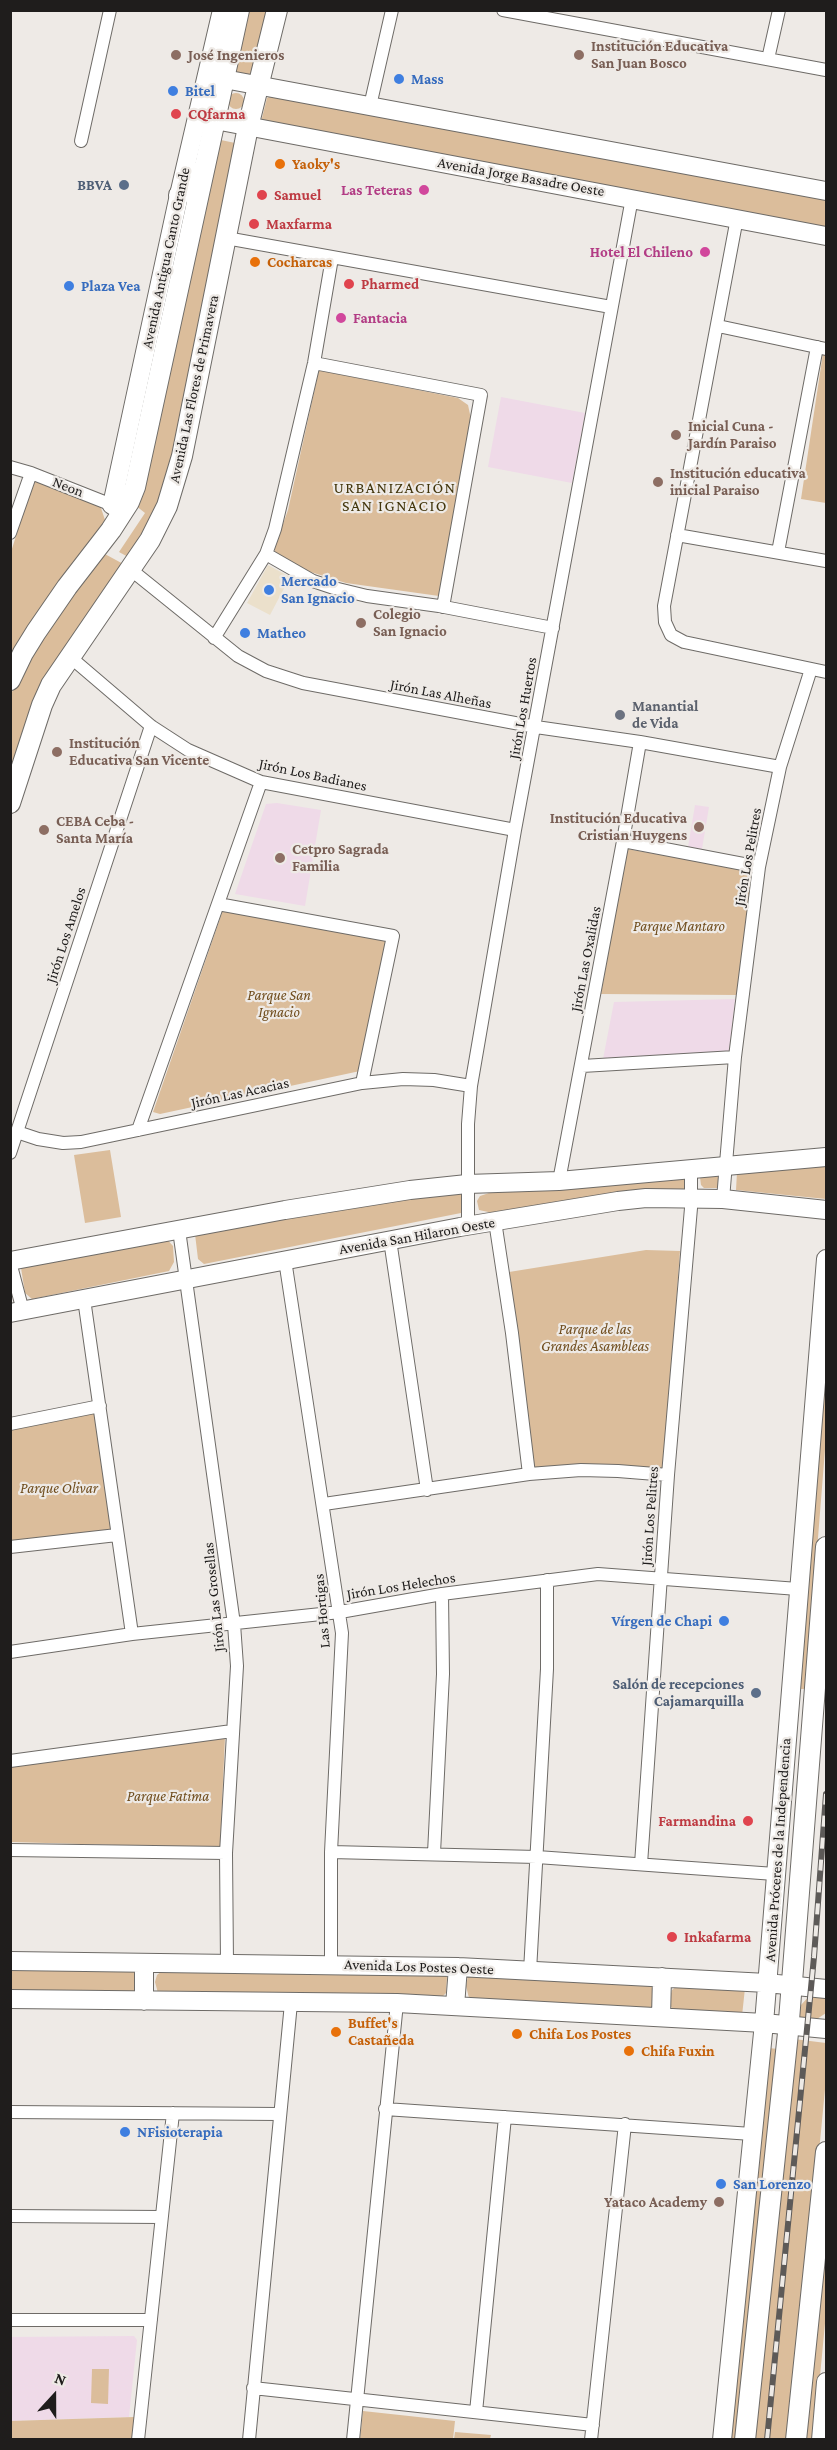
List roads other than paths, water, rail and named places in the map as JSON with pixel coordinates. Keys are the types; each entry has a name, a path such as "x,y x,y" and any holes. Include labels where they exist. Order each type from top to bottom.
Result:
{"main road":[{"name":"Avenida Antigua Canto Grande","path":"118,508 179,195 222,10"},
{"path":"10,680 36,632 118,508 135,487 239,10"},
{"name":"Avenida Las Flores de Primavera","path":"10,803 42,705 51,685 130,569 159,524 167,506 182,456 248,127 277,10"},
{"path":"224,79 826,191"},
{"name":"Avenida Jorge Basadre Oeste","path":"215,120 826,236"},
{"path":"179,195 203,169"},
{"path":"10,1262 357,1197 467,1184 559,1181 826,1157"},
{"name":"Avenida San Hilaron Oeste","path":"17,1312 468,1225 618,1201 646,1198 723,1199 826,1210"},
{"name":"Avenida Próceres de la Independencia","path":"722,2439 764,2023 826,1259"},
{"name":"Avenida Próceres de la Independencia","path":"745,2439 789,2025 826,1547"},
{"name":"Avenida Los Postes Oeste","path":"10,1961 458,1967 767,1983 826,1989"},
{"path":"144,1963 144,2001"},
{"path":"455,2006 458,1967"},
{"path":"662,1977 662,2017"},
{"path":"10,1999 397,2003 764,2023 826,2029"},
{"path":"796,2439 826,2152"},
{"path":"821,2439 826,2382"}],"street":[{"path":"81,141 110,10"},
{"path":"370,106 392,10"},
{"path":"503,10 826,70"},
{"path":"768,59 779,10"},
{"name":"Jirón Los Huertos","path":"468,1225 467,1184 471,1086 515,830 536,727 632,198"},
{"path":"737,218 664,606 665,622 671,635 690,644 826,672"},
{"path":"226,238 611,307"},
{"path":"214,638 266,554 283,504 314,363 332,258"},
{"path":"717,326 822,348 778,552"},
{"path":"314,363 481,395 443,607"},
{"name":"Neon","path":"10,467 31,473 118,508"},
{"path":"10,533 31,473"},
{"path":"677,535 826,561"},
{"path":"266,554 313,581 334,588 367,596 443,607 553,628"},
{"name":"Jirón Las Alheñas","path":"130,569 238,656 266,671 303,683 536,727 640,742 780,767"},
{"name":"Jirón Los Badianes","path":"69,656 151,726 188,750 261,782 515,830"},
{"name":"Jirón Los Pelitres","path":"723,1199 735,1057 759,867 780,767 811,669"},
{"name":"Jirón Los Amelos","path":"10,1153 151,726"},
{"name":"Jirón Las Oxalidas","path":"559,1181 640,742"},
{"path":"138,1130 261,782"},
{"path":"623,842 759,867"},
{"path":"218,904 393,936 362,1083"},
{"path":"582,1066 735,1057"},
{"name":"Jirón Las Acacias","path":"17,1132 38,1139 63,1143 81,1142 362,1083 403,1079 434,1080 471,1086"},
{"name":"Jirón Los Pelitres","path":"641,1864 660,1578 691,1198 691,1170"},
{"path":"495,1221 512,1333 529,1474"},
{"name":"Jirón Las Grosellas","path":"179,1230 234,1624 237,1666 226,1853 227,1963"},
{"path":"390,1240 427,1490"},
{"name":"Las Hortigas","path":"285,1260 342,1633 331,1852 331,1964"},
{"path":"10,1262 17,1312"},
{"path":"84,1299 132,1634"},
{"path":"10,1424 100,1406"},
{"path":"324,1504 529,1474 609,1471 668,1475"},
{"path":"10,1547 117,1535"},
{"name":"Jirón Los Helechos","path":"10,1652 132,1634 340,1612 442,1594 598,1574 798,1589"},
{"path":"530,1971 547,1669 547,1580"},
{"path":"435,1853 443,1674 442,1594"},
{"path":"10,1761 232,1731"},
{"path":"10,1850 226,1853"},
{"path":"331,1852 537,1857 775,1874"},
{"path":"249,2439 291,2003"},
{"path":"353,2439 397,2003"},
{"path":"385,2109 752,2134"},
{"path":"10,2112 279,2114"},
{"path":"138,2439 173,2113"},
{"path":"476,2412 505,2117"},
{"path":"591,2439 625,2124"},
{"path":"10,2216 161,2217"},
{"path":"10,2320 151,2320"},
{"path":"253,2388 593,2425"}],"railway":[{"path":"767,2440 814,1957 826,1794"}],"place":[{"name":"José Ingenieros","path":"176,55"},
{"name":"Institución Educativa San Juan Bosco","path":"579,55"},
{"name":"Mass","path":"399,79"},
{"name":"Bitel","path":"173,91"},
{"name":"CQfarma","path":"176,114"},
{"name":"Yaoky's","path":"280,164"},
{"name":"BBVA","path":"124,185"},
{"name":"Las Teteras","path":"424,190"},
{"name":"Samuel","path":"262,195"},
{"name":"Maxfarma","path":"254,224"},
{"name":"Hotel El Chileno","path":"705,252"},
{"name":"Cocharcas","path":"255,262"},
{"name":"Pharmed","path":"349,284"},
{"name":"Plaza Vea","path":"69,286"},
{"name":"Fantacia","path":"341,318"},
{"name":"Inicial Cuna - Jardín Paraiso","path":"676,435"},
{"name":"Institución educativa inicial Paraiso","path":"658,482"},
{"name":"Mercado San Ignacio","path":"269,590"},
{"name":"Colegio San Ignacio","path":"361,623"},
{"name":"Matheo","path":"245,633"},
{"name":"Manantial de Vida","path":"620,715"},
{"name":"Institución Educativa San Vicente","path":"57,752"},
{"name":"Institución Educativa Cristian Huygens","path":"699,827"},
{"name":"CEBA Ceba - Santa María","path":"44,830"},
{"name":"Cetpro Sagrada Familia","path":"280,858"},
{"name":"Vírgen de Chapi","path":"724,1621"},
{"name":"Salón de recepciones Cajamarquilla","path":"756,1693"},
{"name":"Farmandina","path":"748,1821"},
{"name":"Inkafarma","path":"672,1937"},
{"name":"Buffet's Castañeda","path":"336,2032"},
{"name":"Chifa Los Postes","path":"517,2034"},
{"name":"Chifa Fuxin","path":"629,2051"},
{"name":"NFisioterapia","path":"125,2132"},
{"name":"San Lorenzo","path":"721,2184"},
{"name":"Yataco Academy","path":"719,2202"}],"district":[{"name":"URBANIZACIÓN SAN IGNACIO","path":"395,497"}],"park label":[{"name":"Parque Mantaro","path":"679,926"},
{"name":"Parque San Ignacio","path":"279,1004"},
{"name":"Parque de las Grandes Asambleas","path":"595,1338"},
{"name":"Parque Olivar","path":"59,1488"},
{"name":"Parque Fatima","path":"168,1796"}]}
